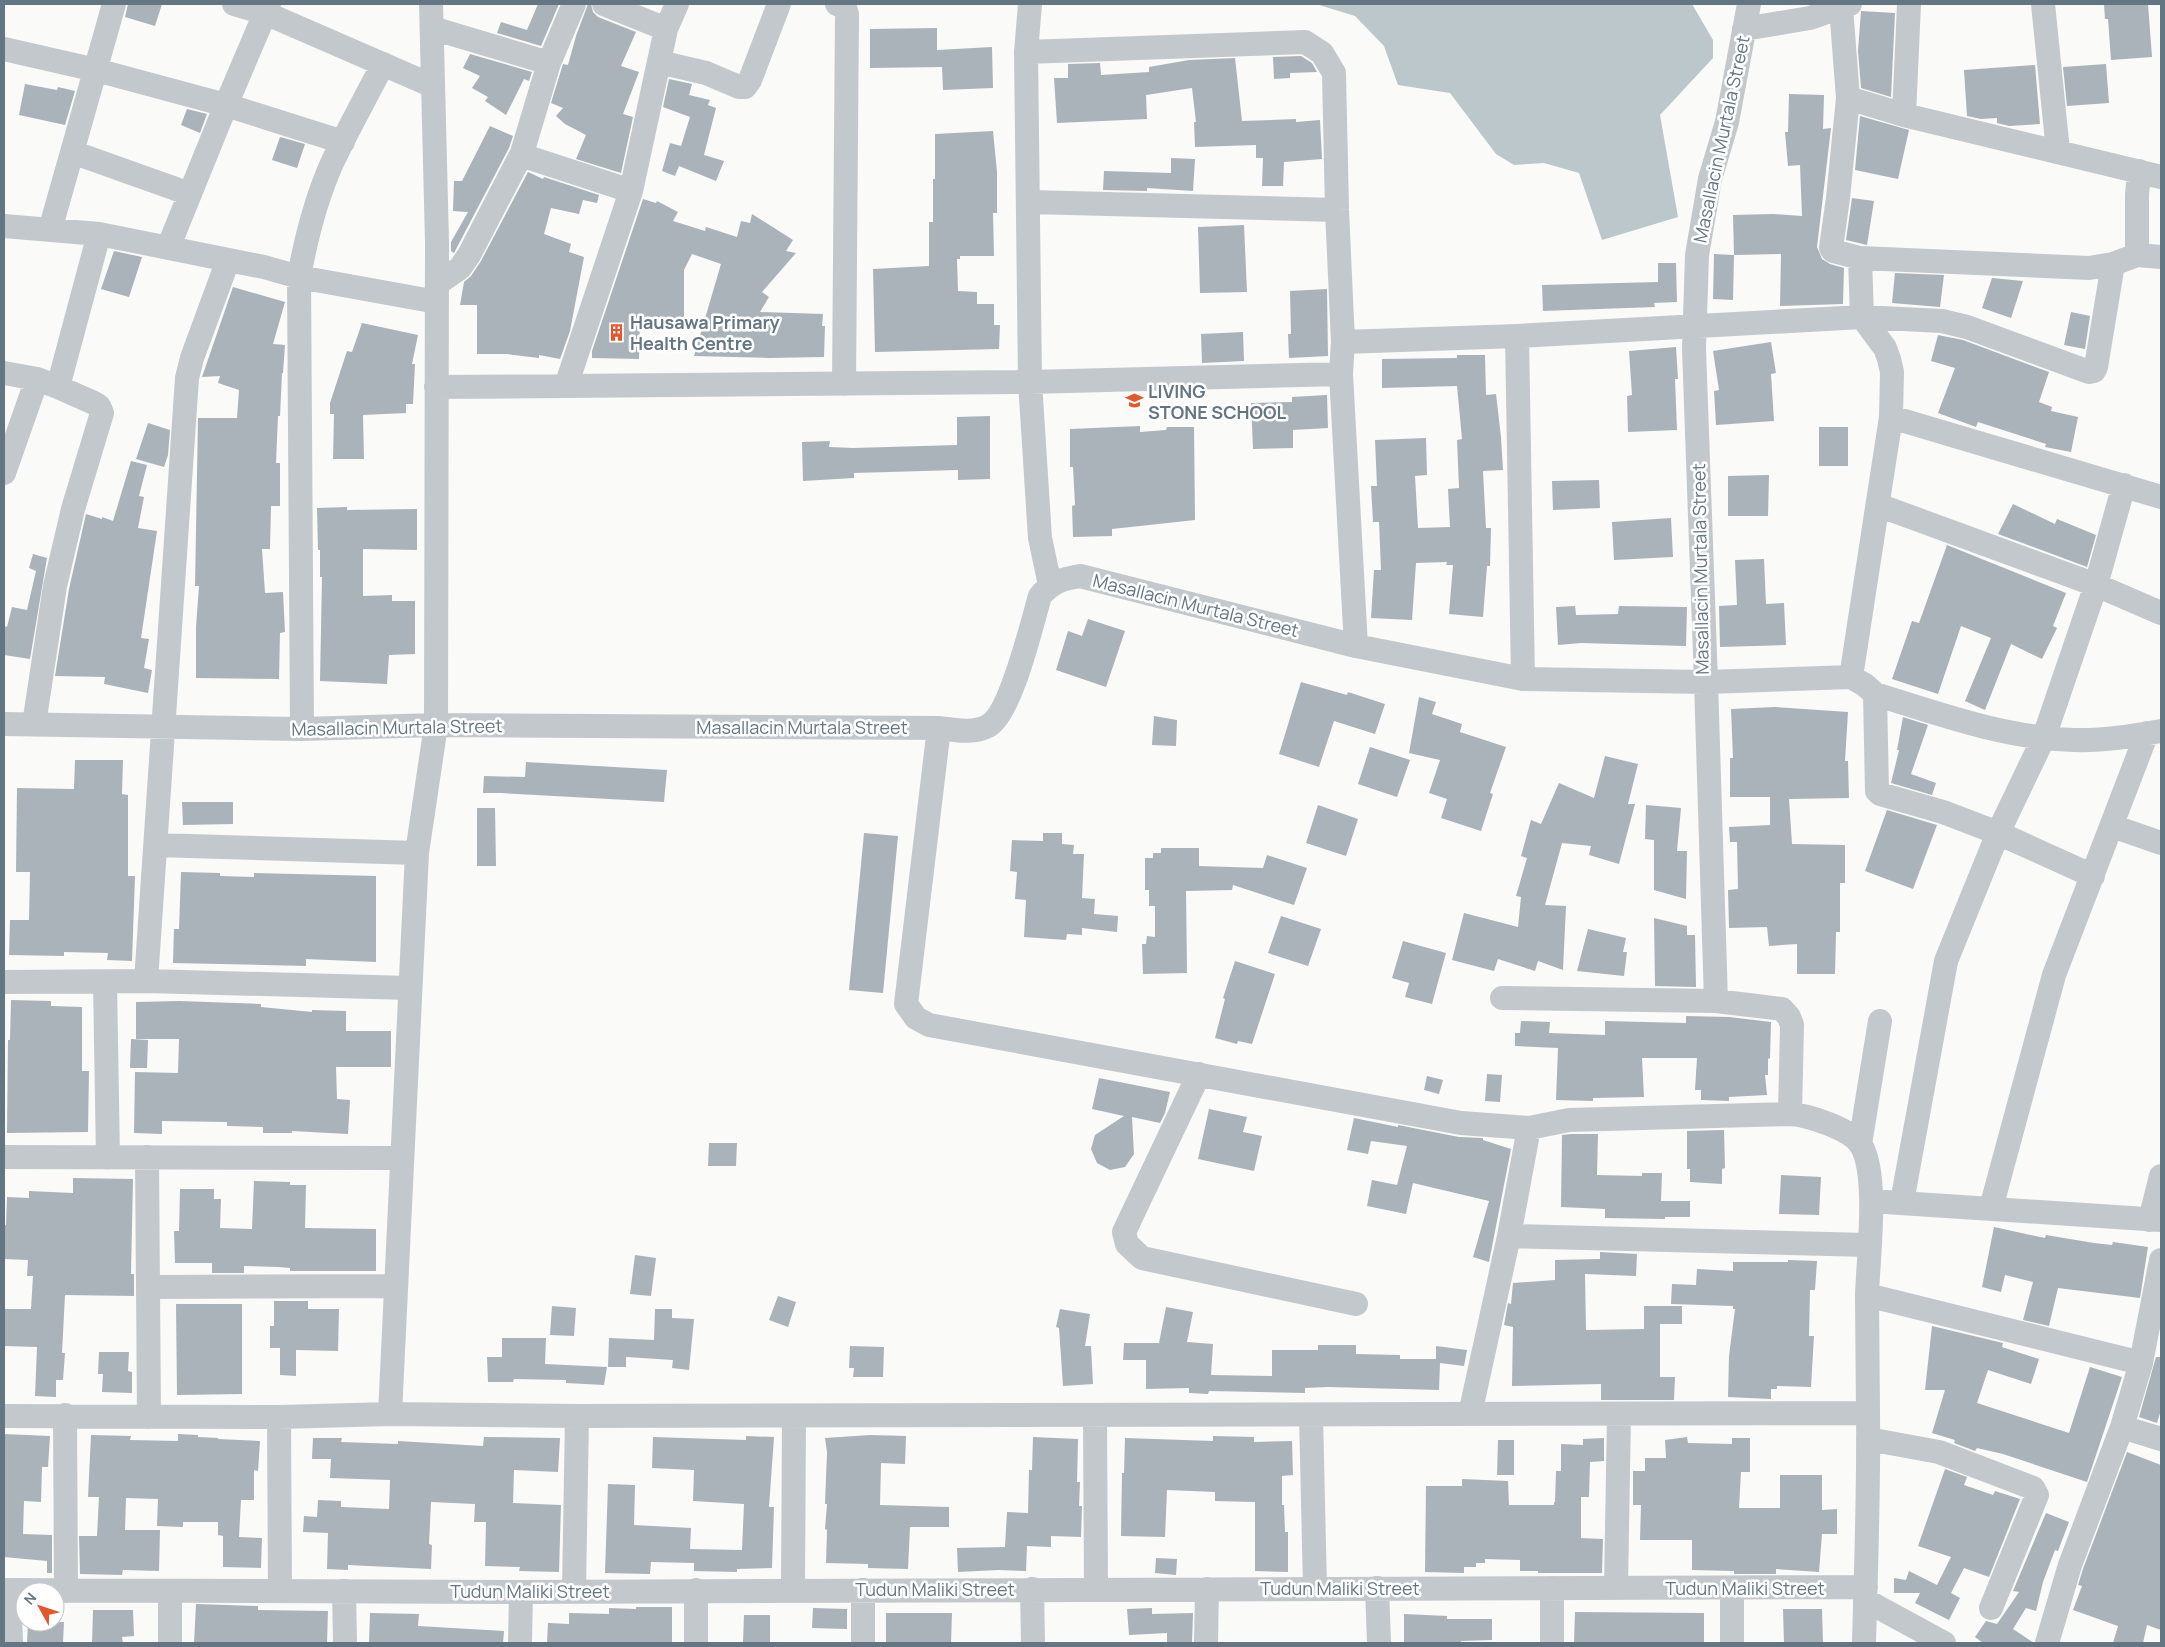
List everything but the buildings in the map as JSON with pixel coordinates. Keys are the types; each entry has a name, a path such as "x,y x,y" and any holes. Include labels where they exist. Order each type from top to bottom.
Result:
{"street":[{"path":"50,230 114,4"},
{"path":"234,4 267,9 433,86"},
{"path":"390,1414 416,853 436,725 437,293 431,4"},
{"path":"437,293 469,255 522,153 549,63 574,4"},
{"path":"604,4 666,29"},
{"path":"566,386 631,191 666,29 677,4"},
{"path":"659,62 706,73 738,87 744,87 750,80 779,4"},
{"path":"837,4 845,8 847,14 844,384"},
{"path":"1030,4 1026,52 1030,202 1030,382 1040,538 1050,585"},
{"name":"Masallacin Murtala Street","path":"4,724 302,729 436,725 939,728 974,731 989,725 1001,714 1009,697 1040,596 1050,585 1062,578 1080,576 1356,646 1523,679 1706,682 1694,350 1697,255 1710,179 1727,122 1750,4"},
{"path":"1904,115 1909,4"},
{"path":"2043,4 2058,150"},
{"path":"1744,30 1810,18 1846,6 1848,98 1831,248 1836,253 1860,258 2089,268 2113,264 2137,255 2161,257"},
{"path":"168,248 267,9"},
{"path":"432,28 549,63"},
{"path":"1026,52 1305,42 1322,53 1334,72 1337,210 1343,342 1342,374 1356,646"},
{"path":"4,50 96,70 226,105 343,142"},
{"path":"302,729 299,277 305,243 332,163 383,64"},
{"path":"1848,98 1904,115 2058,150 2150,174 2137,194 2137,255"},
{"path":"72,152 190,194"},
{"path":"522,153 526,157 631,191"},
{"path":"1030,202 1337,210"},
{"path":"4,226 99,234 228,260 299,277 437,293"},
{"path":"4,473 47,383 99,234"},
{"path":"1851,677 1891,417 1892,372 1890,359 1885,348 1862,317 1860,258"},
{"path":"146,981 187,378 192,358 228,260"},
{"path":"1343,342 1517,336 1862,317 1942,321 1967,327 2089,372 2094,371 2096,367 2113,264"},
{"path":"1517,336 1523,679"},
{"path":"4,373 47,383 94,402 99,406 102,413 73,509 55,586 34,724"},
{"path":"436,387 1030,382 1342,374"},
{"path":"1891,417 2161,497"},
{"path":"1902,1202 1946,961 1998,833 2044,737 2096,585 2124,486"},
{"path":"1878,505 2096,585 2161,613"},
{"path":"1716,1001 1706,682 1851,677 1865,685 1874,694 1983,727 2075,740 2121,738 2154,732"},
{"path":"1874,694 1877,791 1880,794 1943,812 1998,833 2093,876"},
{"path":"939,728 906,1004 916,1018 929,1025 1461,1124 1529,1128 1569,1120 1790,1114 1822,1120 1841,1130 1860,1144 1866,1158 1871,1201 1867,1295 1868,1438 1864,1643"},
{"path":"1991,1208 2054,975 2112,826 2154,732"},
{"path":"2112,826 2161,843"},
{"path":"156,845 416,853"},
{"path":"4,982 146,981 410,988"},
{"path":"105,982 108,1158"},
{"path":"1502,998 1716,1001 1782,1009 1789,1016 1792,1025 1790,1114"},
{"path":"1860,1144 1880,1021"},
{"path":"1199,1074 1124,1232 1127,1244 1142,1258 1356,1304"},
{"path":"1470,1414 1509,1236 1529,1128"},
{"path":"4,1157 402,1158"},
{"path":"147,1157 149,1417"},
{"path":"1871,1201 2156,1220 2161,1176"},
{"path":"1509,1236 1869,1245"},
{"path":"2047,1643 2070,1565 2122,1427 2155,1321 2161,1260"},
{"path":"148,1287 395,1286"},
{"path":"1867,1295 2141,1363"},
{"path":"4,1416 1868,1413"},
{"path":"1310,1414 1315,1588"},
{"path":"1616,1588 1619,1414"},
{"path":"65,1415 66,1591"},
{"path":"1095,1415 1096,1589"},
{"path":"574,1590 577,1416"},
{"path":"794,1416 794,1590"},
{"path":"278,1417 280,1591"},
{"path":"2122,1427 2161,1439"},
{"path":"1868,1438 1939,1452 2033,1488 2037,1495 1991,1608"},
{"path":"1377,1588 1379,1643"},
{"path":"1552,1588 1552,1643"},
{"path":"1732,1588 1732,1643"},
{"name":"Tudun Maliki Street","path":"7,1590 520,1592 574,1590 1732,1588 1866,1593"},
{"path":"1032,1589 1033,1643"},
{"path":"1206,1643 1207,1589"},
{"path":"7,1590 11,1643"},
{"path":"696,1590 696,1643"},
{"path":"863,1590 863,1643"},
{"path":"170,1591 170,1643"},
{"path":"344,1591 345,1643"},
{"path":"520,1592 520,1643"},
{"path":"1866,1593 1944,1643"}],"shaded area":[{"path":"1316,4 1692,4 1713,40 1713,58 1660,115 1678,217 1602,240 1579,173 1544,163 1514,165 1496,154 1450,93 1398,85 1384,46 1355,16"}],"place":[{"name":"Hausawa Primary Health Centre","path":"616,332"},
{"name":"LIVING STONE SCHOOL","path":"1134,401"}]}
